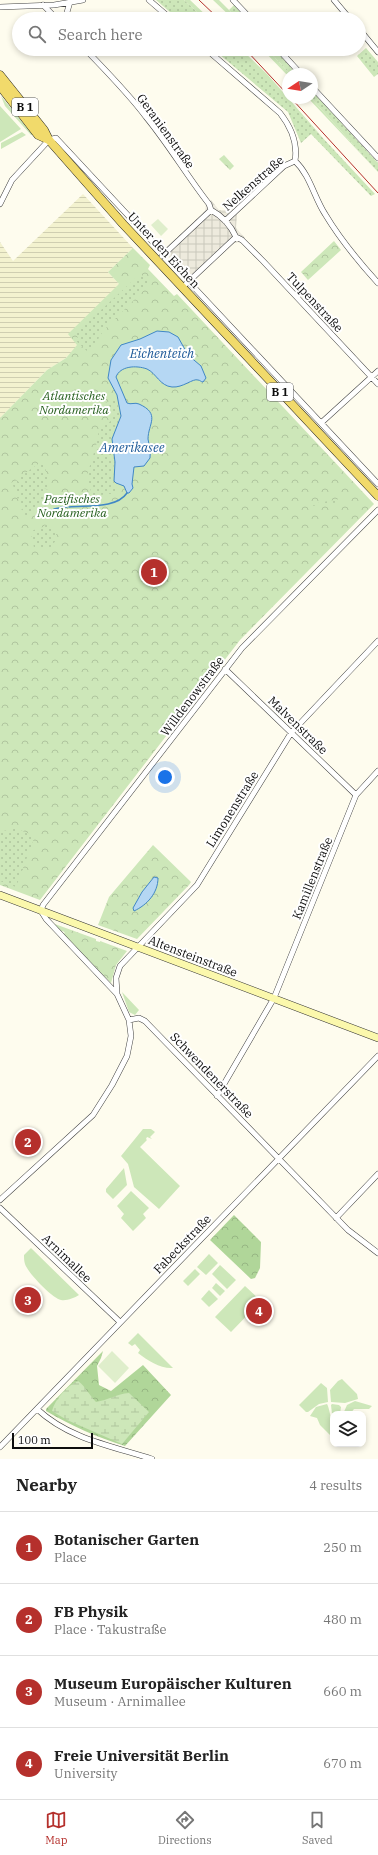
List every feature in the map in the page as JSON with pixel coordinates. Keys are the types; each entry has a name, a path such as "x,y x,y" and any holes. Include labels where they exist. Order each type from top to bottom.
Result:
{"main road":[{"name":"B 1","path":"1,77 44,130 49,140"},
{"name":"B 1","path":"0,86 38,135 49,140"},
{"name":"Unter den Eichen","path":"49,140 123,224 160,257 378,496"},
{"name":"Altensteinstraße","path":"0,895 378,1038"}],"street":[{"path":"0,7 43,5 83,0"},
{"path":"149,0 163,12"},
{"path":"233,0 244,12"},
{"path":"334,0 344,12"},
{"path":"67,12 70,2"},
{"path":"43,5 50,12"},
{"path":"366,37 378,52"},
{"name":"Geranienstraße","path":"91,56 146,116 163,139 184,173 209,204 211,210 225,221"},
{"path":"214,56 280,113 286,121 296,144 295,161 302,167 324,214 356,259 378,282"},
{"path":"284,56 295,68"},
{"path":"318,93 378,158"},
{"path":"0,204 12,180 49,140"},
{"name":"Nelkenstraße","path":"225,221 284,166 295,161"},
{"path":"160,257 211,210"},
{"name":"Tulpenstraße","path":"225,221 233,230 236,237 242,240 263,261 378,384"},
{"path":"186,285 236,237"},
{"name":"Unter den Eichen","path":"186,285 321,423 378,484"},
{"path":"321,423 378,372"},
{"name":"Willdenowstraße","path":"41,911 43,905 242,648 378,510"},
{"name":"Limonenstraße","path":"117,994 116,978 120,966 196,885 291,733 378,641"},
{"name":"Malvenstraße","path":"225,669 356,795"},
{"name":"Kamillenstraße","path":"217,1096 274,998 356,795 378,771"},
{"path":"0,1200 93,1114 112,1085 128,1056 131,1036 129,1020 117,994 46,919 41,911"},
{"name":"Schwendenerstraße","path":"129,1020 139,1018 145,1021 336,1218 352,1233 378,1253"},
{"name":"Fabeckstraße","path":"1,1443 37,1409 378,1056"},
{"path":"336,1218 378,1174"},
{"name":"Arnimallee","path":"0,1208 120,1322"},
{"path":"37,1409 69,1433 152,1459"}],"green space":[{"path":"156,0 184,0 197,12 170,12"},
{"path":"184,0 190,0 203,12 197,12"},
{"path":"213,0 219,0 231,12 226,12"},
{"path":"234,5 240,12 231,12 229,10"},
{"path":"366,48 378,62 378,74 374,77 357,56 366,56"},
{"path":"221,56 244,56 282,94 282,104 291,104 375,194 371,196 311,134 301,143 288,112"},
{"path":"244,56 248,56 282,91 282,96"},
{"path":"269,56 273,56 284,68 282,68 282,70"},
{"path":"273,56 280,56 291,68 284,68"},
{"path":"1,96 32,134 35,135 31,135 5,106"},
{"path":"318,98 378,163 378,172 316,104 318,104"},
{"path":"290,104 293,104 323,138"},
{"path":"314,104 316,104 378,172"},
{"path":"0,106 21,129 0,142"},
{"path":"22,132 26,135 1,149 1,143"},
{"path":"224,155 234,166 230,170 219,159"},
{"path":"83,194 133,248 108,272 119,284 78,345 66,358 47,370 0,418 0,242 13,261"},
{"path":"158,219 168,229 161,236 151,225"},
{"path":"334,241 341,250 308,280 301,272"},
{"name":"Atlantisches Nordamerika","path":"133,248 150,265 148,269 174,296 177,294 374,504 240,640 40,900 0,885 0,418 47,370 66,358 77,345 68,334 119,284 108,272"},
{"path":"139,275 142,275 149,283 148,286 105,329 88,352 75,340 78,337 75,334"},
{"path":"116,399 121,416 111,439 114,462 114,480 118,493 92,496 87,475 96,446 99,430 112,420 113,415 105,403"},
{"path":"44,460 49,489 42,488 49,490 51,500 39,505 33,510 27,500 17,498 12,482 15,481 39,487 15,480"},
{"name":"Pazifisches Nordamerika","path":"18,499 27,501 29,507 33,510 27,520"},
{"path":"340,499 340,502 312,506 312,504"},
{"path":"48,522 56,533 57,539 49,549 34,548 31,531 43,527"},
{"path":"15,828 35,836 16,887 0,881 0,830 7,831"},
{"path":"153,845 191,882 189,885 137,939 98,925 109,897"},
{"path":"52,923 96,939 96,941 100,941 127,951 116,965 111,983 63,934 65,933 63,931 61,932"},
{"path":"122,992 139,1010 135,1015 129,1012"},
{"path":"143,1129 151,1129 155,1132 150,1137 152,1139 147,1137 147,1140 140,1147 180,1186 159,1209 134,1187 128,1164 121,1156"},
{"path":"124,1168 127,1185 113,1199 106,1192 106,1189"},
{"path":"131,1191 149,1208 143,1214 146,1218 133,1231 121,1218 124,1214 117,1206"},
{"path":"234,1215 261,1242 260,1268 255,1278 251,1279 210,1240"},
{"path":"31,1248 79,1295 70,1299 61,1300 52,1295 41,1285 27,1268 25,1263 24,1255"},
{"path":"209,1254 218,1263 206,1275 197,1267"},
{"path":"220,1265 236,1280 227,1289 212,1274"},
{"path":"195,1269 200,1274 188,1286 183,1281"},
{"path":"216,1283 225,1291 220,1296 212,1288"},
{"path":"245,1286 261,1301 231,1332 215,1317"},
{"path":"209,1290 218,1299 209,1307 201,1299"},
{"path":"138,1333 173,1368 159,1366 150,1362 138,1353 140,1350 135,1344 132,1346 128,1343"},
{"path":"103,1351 97,1366 99,1385 111,1391 143,1365 171,1395 125,1446 84,1431 46,1411 46,1409"},
{"path":"112,1351 129,1368 115,1383 98,1366"},
{"path":"342,1379 357,1394 358,1399 345,1403 331,1402 330,1390 338,1381"},
{"path":"78,1381 96,1402 129,1393 149,1412 122,1444 67,1420 52,1411 62,1393"},
{"path":"321,1383 327,1388 328,1402 319,1404 306,1412 299,1405"},
{"path":"355,1401 372,1406 369,1409 354,1409 352,1411 344,1411 347,1405"},
{"path":"327,1404 330,1415 330,1435 320,1425 317,1418 310,1416 316,1407"},
{"path":"331,1405 339,1405 341,1407 340,1411 332,1411"}],"shaded area":[{"path":"211,200 219,210 233,210 237,214 236,228 245,238 241,242 234,243 194,280 193,283 160,248 164,249 167,247 205,211 206,204"}],"water":[{"path":"157,331 169,332 178,337 188,355 201,366 206,378 203,382 193,380 180,386 172,387 161,382 147,369 129,367 118,373 116,377 127,403 139,404 146,408 152,416 148,439 150,458 144,466 134,467 133,488 129,493 127,493 124,486 114,481 115,462 112,439 121,416 117,395 108,378 111,360 121,345 140,339"},
{"path":"154,877 158,878 158,883 154,893 147,902 134,911 133,908 142,892"}],"waterway":[{"path":"69,507 109,504 116,502 127,493"},
{"path":"61,507 67,507"},
{"path":"54,509 59,508"},
{"path":"47,511 51,510"}],"tram line":[{"path":"199,0 212,12"},
{"path":"252,56 282,89"},
{"path":"296,104 378,193"}],"place":[{"name":"Botanischer Garten","path":"154,572"},
{"name":"FB Physik","path":"28,1142"},
{"name":"Museum Europäischer Kulturen","path":"28,1300"},
{"name":"Freie Universität Berlin","path":"259,1311"}],"water label":[{"name":"Eichenteich","path":"162,353"},
{"name":"Amerikasee","path":"132,447"}]}
